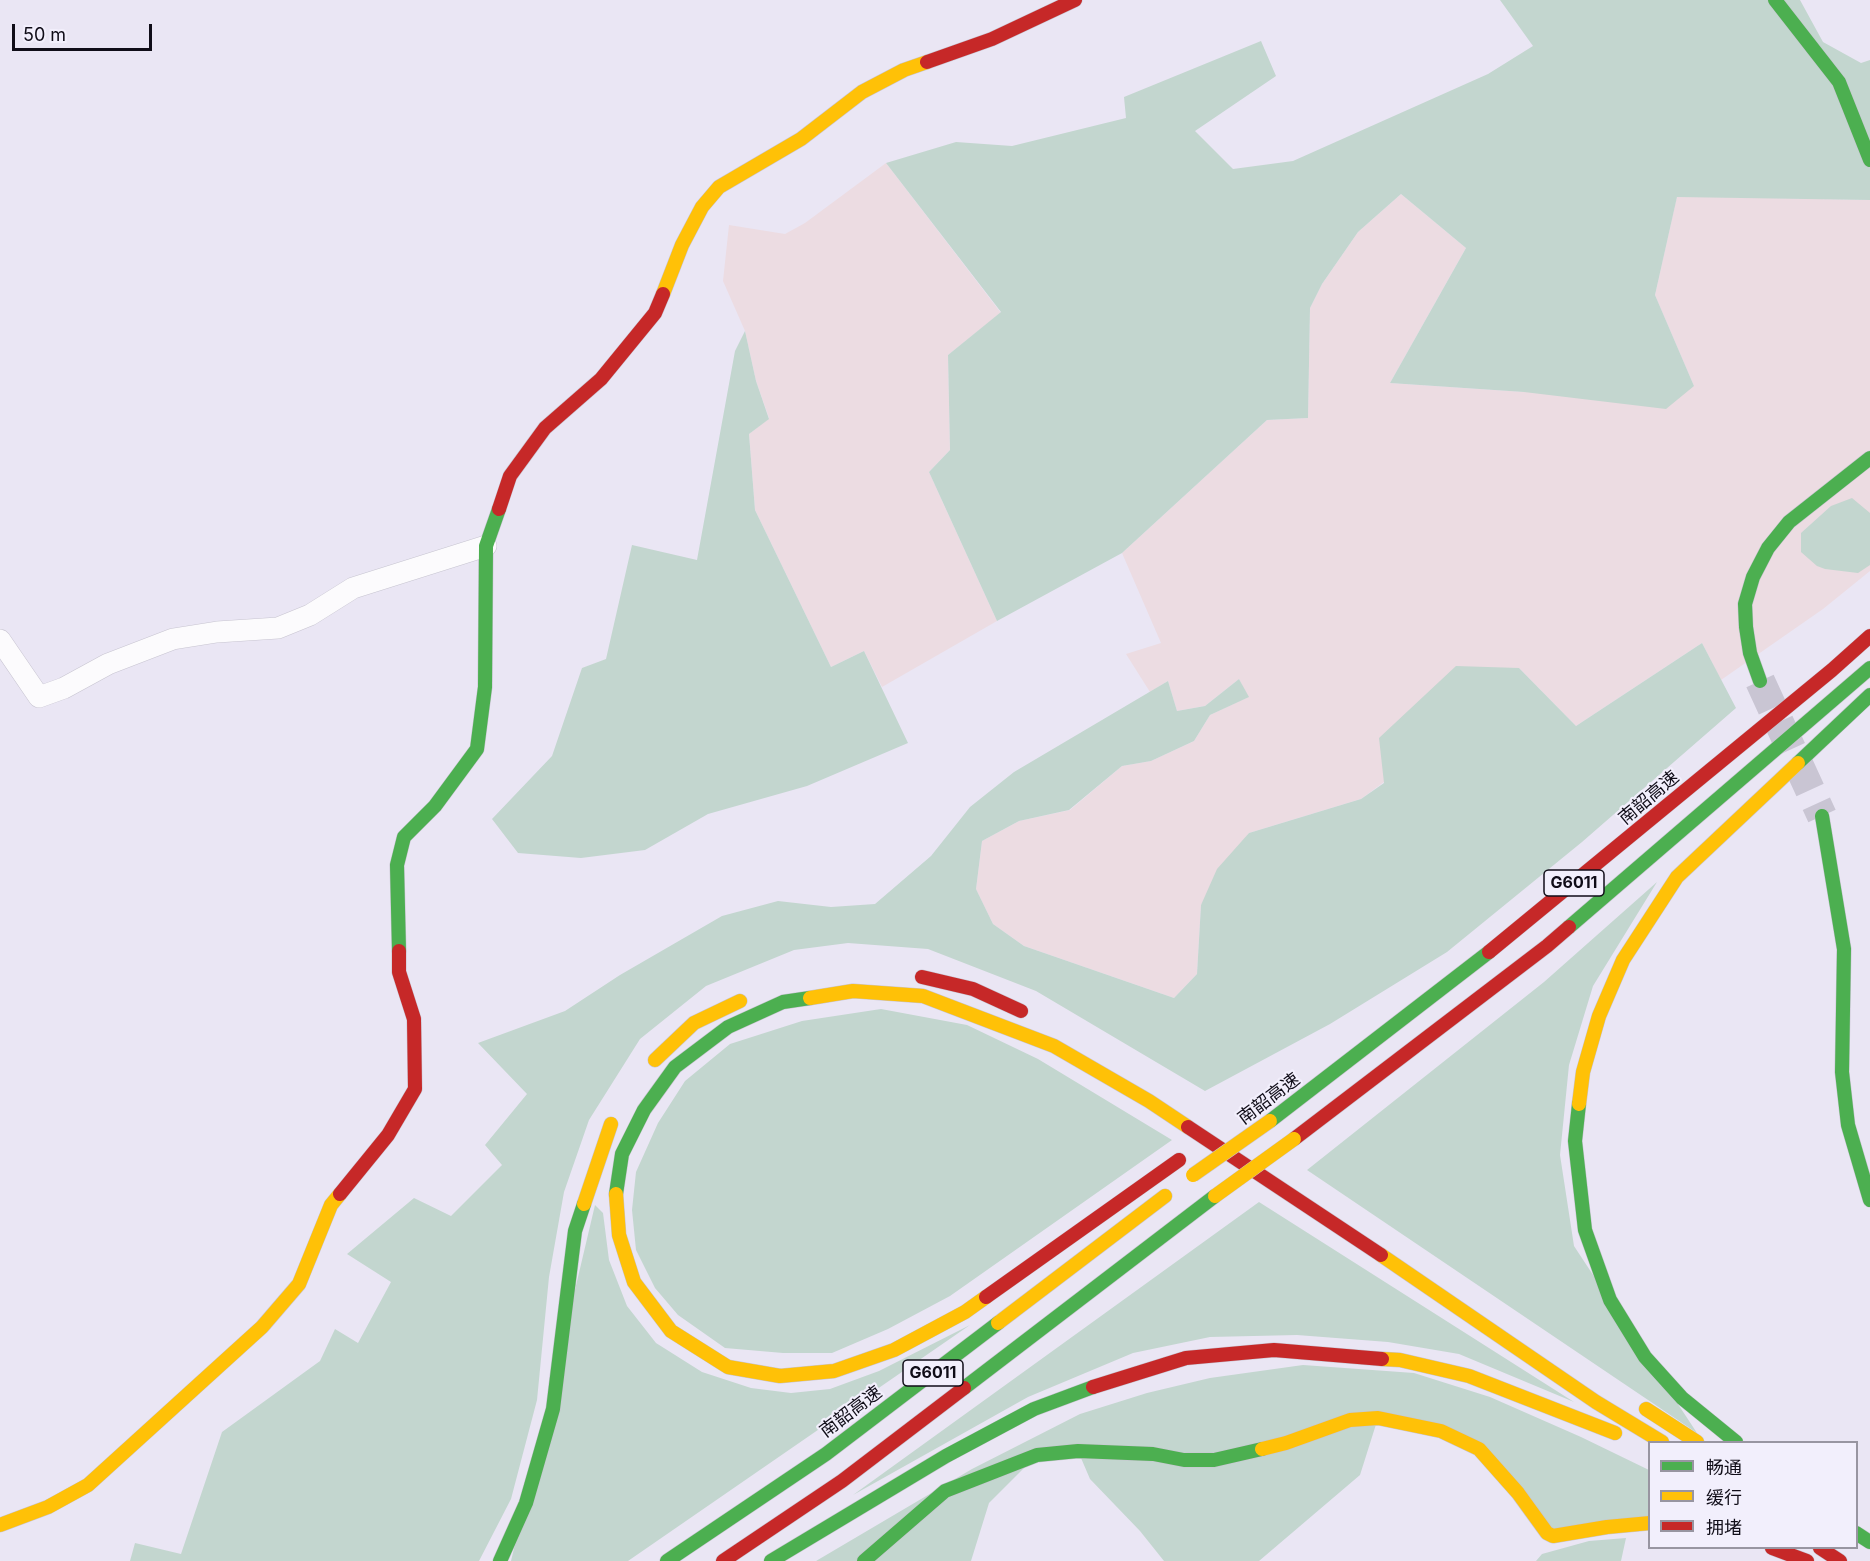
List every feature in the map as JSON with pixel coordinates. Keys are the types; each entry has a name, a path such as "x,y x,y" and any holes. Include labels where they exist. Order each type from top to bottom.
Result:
{"main road":[{"path":"0,1524 48,1507 88,1485 262,1327 299,1284 331,1205 388,1135 415,1089 414,1019 399,972 397,866 404,837 435,806 477,749 485,687 486,546 510,476 545,428 601,379 655,313 682,245 702,207 720,187 801,139 862,92 904,70 992,39 1075,0"},
{"path":"1775,0 1839,82 1870,160"},
{"path":"1761,681 1750,653 1746,627 1745,604 1753,577 1768,548 1789,522 1870,458"},
{"name":"南韶高速","path":"667,1561 826,1454 1184,1182 1270,1121 1521,927 1870,636"},
{"name":"G6011","path":"723,1561 842,1481 1547,946 1870,668"},
{"path":"1734,1441 1682,1398 1645,1357 1610,1299 1585,1230 1575,1141 1583,1072 1599,1016 1623,960 1677,877 1870,695"},
{"path":"1822,816 1844,950 1842,1072 1848,1125 1870,1200"},
{"path":"1363,1032 1521,927"},
{"path":"908,974 973,989 1032,1016"},
{"path":"1278,1166 1223,1133 1209,1141 1188,1153 955,1317 894,1350 834,1371 780,1376 728,1367 671,1331 634,1282 619,1235 615,1199 622,1154 644,1110 675,1067 728,1027 783,1002 830,994 853,991 923,996 1054,1046 1149,1101 1209,1141 1493,1330 1596,1402 1659,1441"},
{"path":"646,1068 694,1023 748,998"},
{"path":"500,1561 526,1503 553,1409 575,1232 608,1130 619,1112"},
{"path":"771,1561 946,1456 1034,1409 1105,1382 1186,1358 1274,1350 1400,1360 1469,1376 1648,1446"},
{"path":"1639,1405 1694,1441"},
{"path":"864,1561 945,1491 1037,1455 1078,1451 1153,1454 1184,1460 1214,1460 1286,1443 1350,1420 1378,1418 1441,1431 1479,1449 1518,1493 1547,1533 1553,1536 1648,1523"},
{"path":"1775,1549 1807,1561"},
{"path":"1822,1549 1840,1561"}],"street":[{"path":"0,640 39,697 64,688 108,664 173,639 217,632 279,628 310,615 353,588 486,546"}],"shaded area":[{"path":"1500,0 1800,0 1823,42 1861,63 1870,60 1870,200 1677,197 1655,295 1694,386 1666,409 1524,392 1390,383 1466,248 1401,194 1358,232 1322,284 1310,308 1308,418 1267,420 1122,553 997,621 929,472 950,450 948,355 1001,312 886,163 956,142 1012,146 1126,118 1124,97 1261,41 1276,76 1195,131 1233,169 1293,161 1488,74 1533,46"},
{"path":"886,163 1001,313 948,355 950,450 929,472 997,621 882,687 864,651 831,667 755,510 749,434 769,418 756,381 745,331 723,281 729,225 785,234 805,223"},
{"path":"1401,194 1466,248 1390,383 1524,392 1694,386 1655,295 1677,196 1870,200 1870,571 1823,609 1721,680 1702,643 1576,726 1519,668 1361,799 1249,833 1201,905 1197,974 1174,998 1024,946 993,924 976,889 982,841 1019,821 1070,810 1122,766 1151,761 1194,741 1210,715 1248,697 1239,679 1205,706 1177,711 1168,681 1150,692 1126,654 1161,643 1122,553 1267,420 1308,418 1310,308 1322,284 1358,232"},
{"path":"745,331 756,381 769,419 749,434 755,510 831,667 864,651 908,743 807,786 708,814 645,850 581,858 518,853 492,819 552,756 582,668 606,659 632,545 697,560 735,351"},
{"path":"1852,498 1870,513 1870,565 1858,573 1817,566 1801,552 1801,533 1831,506"},
{"path":"1702,643 1736,708 1582,842 1447,952 1330,1024 1205,1091 1036,991 928,949 848,943 794,950 706,986 640,1039 589,1120 564,1192 549,1277 537,1400 511,1499 479,1561 130,1561 135,1543 181,1554 222,1432 320,1361 335,1329 358,1343 391,1282 347,1254 414,1198 451,1216 502,1165 485,1145 527,1094 478,1043 565,1011 620,975 722,916 778,901 831,907 875,904 931,856 970,807 1014,772 1168,681 1177,711 1205,706 1239,679 1249,697 1210,715 1194,741 1151,761 1122,766 1069,810 1019,821 982,841 976,889 993,924 1024,946 1174,998 1197,974 1201,905 1217,869 1249,833 1361,799 1384,783 1379,738 1456,666 1519,668 1576,726"},
{"path":"1657,882 1593,986 1569,1065 1560,1155 1574,1246 1697,1433 1307,1170 1544,982"},
{"path":"881,1009 967,1025 1038,1059 1172,1140 950,1296 888,1329 832,1353 783,1353 725,1348 678,1315 655,1288 636,1250 632,1210 636,1172 658,1123 685,1081 730,1044 802,1021"},
{"path":"1259,1202 1574,1402 1459,1354 1388,1342 1297,1335 1210,1337 1133,1353 1028,1397 853,1495"},
{"path":"595,1205 603,1213 609,1260 627,1306 656,1343 702,1372 751,1388 791,1393 830,1389 879,1371 970,1325 628,1561 511,1561"},
{"path":"1303,1365 1414,1373 1490,1397 1648,1470 1648,1523 1553,1536 1479,1449 1378,1418 1360,1475 1259,1561 1164,1561 1140,1531 1090,1479 1078,1451 1037,1455 989,1503 971,1561 816,1561 972,1469 1080,1414 1147,1393 1210,1378"},
{"path":"1626,1538 1621,1561 1536,1561 1542,1554 1589,1541"}],"tunnel":[{"path":"1760,681 1822,816"}],"traffic: fast":[{"path":"1775,0 1839,82 1870,160"},
{"path":"1760,681 1750,653 1746,627 1745,604 1753,577 1768,548 1789,522 1870,458"},
{"path":"399,951 397,865 404,837 435,806 477,749 485,687 486,546 499,509"},
{"path":"1569,927 1870,668"},
{"path":"1798,763 1870,695"},
{"path":"1822,816 1844,949 1842,1072 1848,1125 1870,1200"},
{"path":"1270,1121 1489,952"},
{"path":"616,1194 622,1154 644,1110 675,1067 728,1027 783,1002 810,998"},
{"path":"1579,1104 1575,1141 1585,1230 1610,1300 1645,1357 1682,1398 1735,1441"},
{"path":"964,1388 1215,1196"},
{"path":"500,1561 526,1503 553,1409 575,1231 584,1204"},
{"path":"667,1561 826,1454 998,1323"},
{"path":"771,1561 946,1456 1034,1409 1093,1387"},
{"path":"864,1561 945,1491 1037,1455 1078,1451 1153,1454 1184,1460 1214,1460 1262,1449"},
{"path":"1858,1534 1870,1542"}],"traffic: slow":[{"path":"663,294 682,245 702,207 719,187 801,139 862,92 904,70 927,62"},
{"path":"1579,1104 1583,1072 1599,1016 1623,960 1677,877 1798,763"},
{"path":"810,998 853,991 923,996 1054,1046 1149,1101 1188,1127"},
{"path":"655,1060 694,1023 740,1001"},
{"path":"1193,1175 1270,1121"},
{"path":"584,1204 611,1124"},
{"path":"1215,1196 1294,1139"},
{"path":"0,1525 48,1507 88,1485 262,1327 299,1284 331,1205 340,1194"},
{"path":"616,1194 619,1235 634,1282 671,1331 728,1367 780,1376 834,1371 894,1350 965,1312 986,1297"},
{"path":"998,1323 1165,1196"},
{"path":"1381,1255 1596,1402 1660,1441"},
{"path":"1382,1359 1400,1360 1469,1376 1615,1433"},
{"path":"1646,1409 1695,1441"},
{"path":"1262,1449 1286,1443 1350,1420 1378,1418 1441,1431 1479,1449 1518,1493 1547,1533 1553,1536 1648,1523"}],"traffic: jam":[{"path":"927,62 992,39 1075,0"},
{"path":"499,509 510,476 545,428 601,379 655,313 663,294"},
{"path":"1489,952 1832,670 1870,636"},
{"path":"1294,1139 1569,927"},
{"path":"340,1194 388,1135 415,1089 414,1019 399,972 399,951"},
{"path":"922,977 973,989 1021,1011"},
{"path":"1188,1127 1381,1255"},
{"path":"986,1297 1179,1160"},
{"path":"1093,1387 1186,1358 1274,1350 1382,1359"},
{"path":"723,1561 842,1481 964,1388"},
{"path":"1775,1549 1807,1561"},
{"path":"1822,1549 1840,1561"}]}
